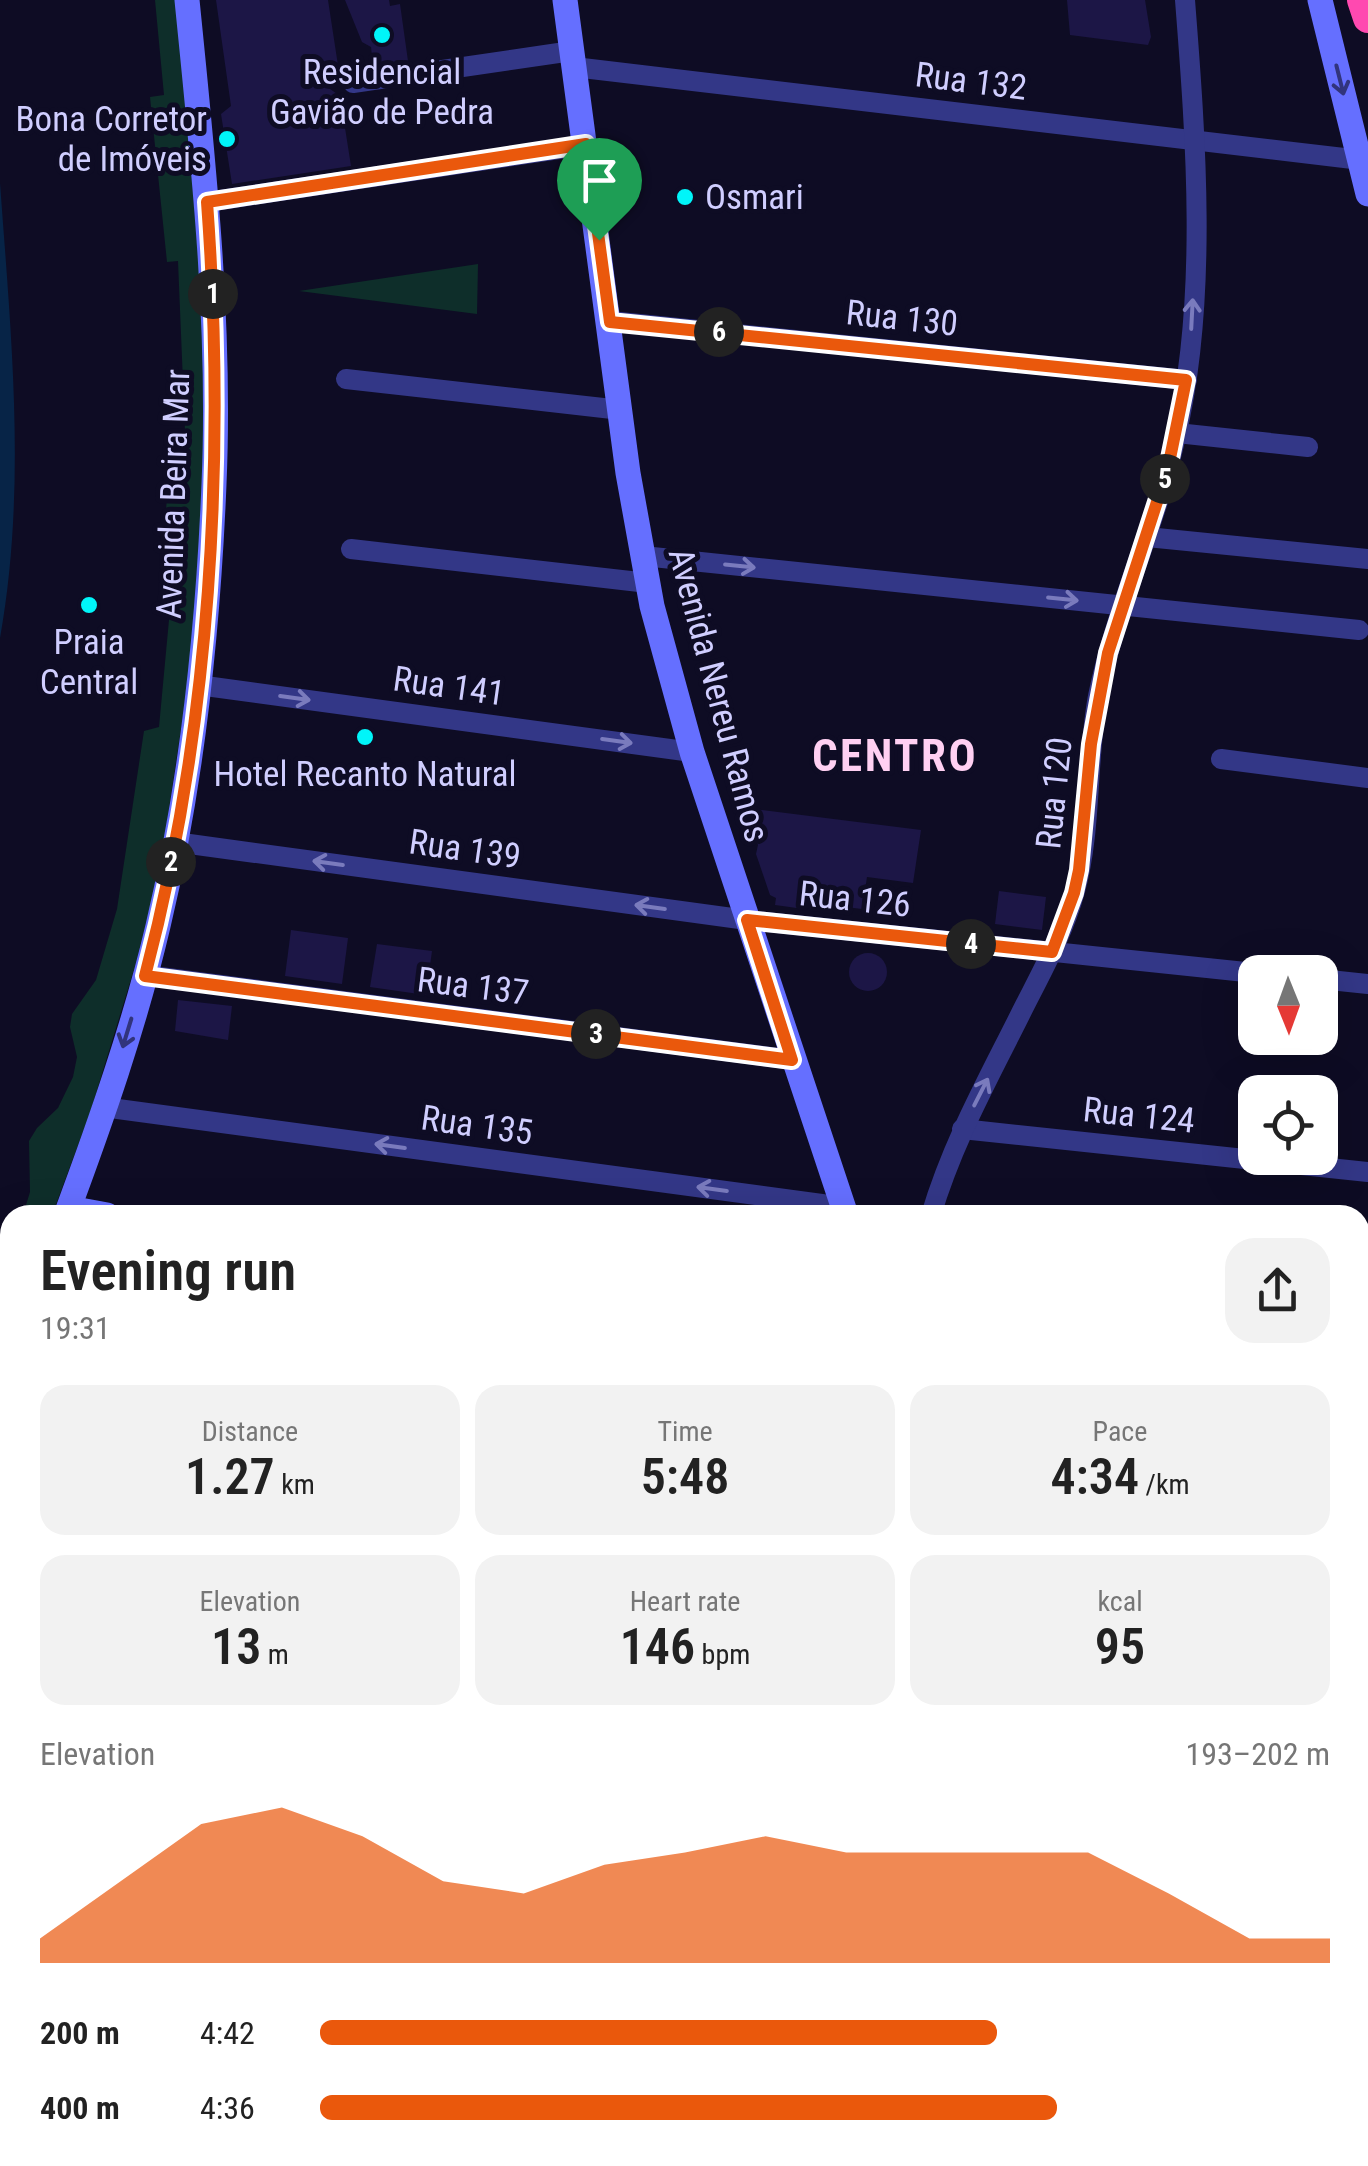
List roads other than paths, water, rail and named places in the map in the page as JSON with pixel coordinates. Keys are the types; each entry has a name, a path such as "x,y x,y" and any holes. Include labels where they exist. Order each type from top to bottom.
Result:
{"highway":[{"path":"1362,0 1368,18"}],"main road":[{"name":"Avenida Beira Mar","path":"69,1205 145,976 175,842 198,684 214,482 213,302 186,0"},
{"name":"Avenida Nereu Ramos","path":"566,0 620,410 660,641 692,752 843,1205"},
{"path":"1320,0 1368,194"}],"street":[{"name":"Rua 120","path":"935,1205 962,1129 1052,952 1074,893 1098,696 1121,605 1147,537 1177,433 1186,380 1194,272 1196,141 1186,0"},
{"name":"Rua 132","path":"353,83 574,59 1360,160"},
{"path":"207,202 586,144"},
{"name":"Rua 130","path":"610,322 1186,380"},
{"path":"346,380 620,410"},
{"path":"1177,433 1308,447"},
{"path":"1147,537 1368,559"},
{"path":"350,549 648,583"},
{"path":"643,556 1359,630"},
{"name":"Rua 141","path":"198,684 692,752"},
{"path":"1221,759 1368,778"},
{"name":"Rua 139","path":"175,842 747,920"},
{"name":"Rua 126","path":"747,920 1238,971"},
{"name":"Rua 137","path":"145,976 792,1060"},
{"path":"1338,981 1368,984"},
{"name":"Rua 135","path":"103,1108 802,1205"},
{"name":"Rua 124","path":"962,1129 1368,1172"}],"water":[{"path":"0,183 15,468 13,525 0,638"}],"place":[{"name":"Residencial Gavião de Pedra","path":"382,35"},
{"name":"Bona Corretor de Imóveis","path":"227,139"},
{"name":"Osmari","path":"685,197"},
{"name":"Praia Central","path":"89,605"},
{"name":"Hotel Recanto Natural","path":"365,737"}],"district":[{"name":"CENTRO","path":"895,755"}]}
